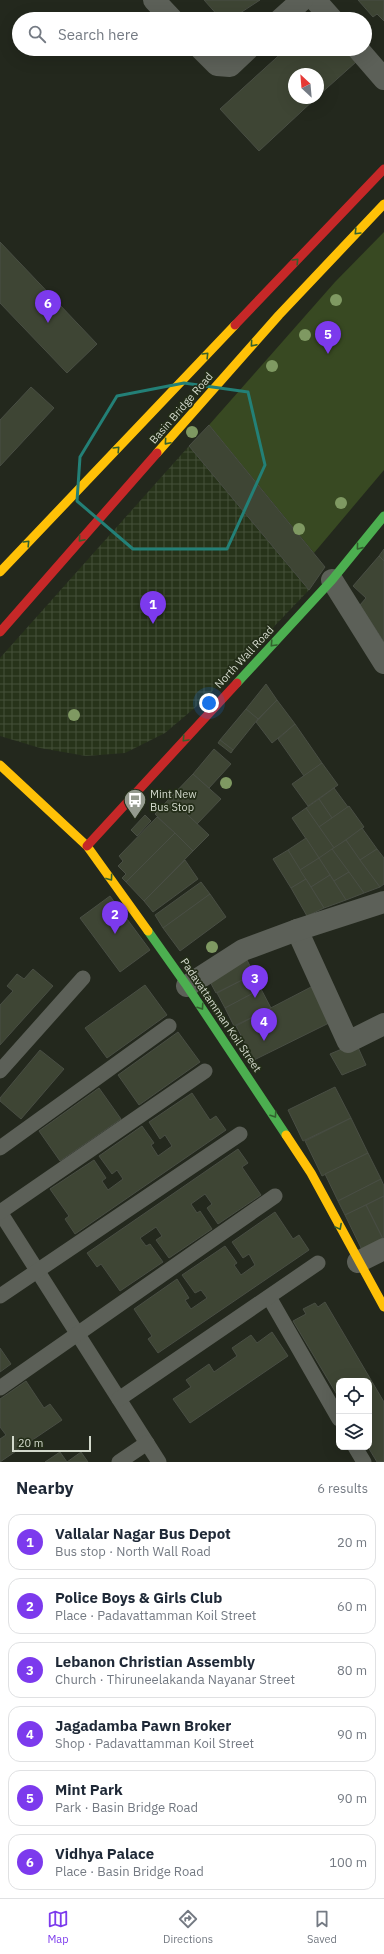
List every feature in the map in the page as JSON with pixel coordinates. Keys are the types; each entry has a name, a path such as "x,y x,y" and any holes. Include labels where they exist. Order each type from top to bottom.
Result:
{"main road":[{"name":"Basin Bridge Road","path":"0,572 383,169"},
{"name":"Basin Bridge Road","path":"0,632 278,315 384,204"},
{"name":"North Wall Road","path":"87,846 332,580 384,516"},
{"name":"Padavattamman Koil Street","path":"0,765 87,846 187,986 311,1173 358,1262 384,1307"}],"street":[{"path":"154,0 165,12"},
{"path":"289,12 302,0"},
{"path":"315,0 326,12"},
{"path":"208,56 217,65 230,66 241,56"},
{"path":"364,56 384,79"},
{"path":"332,580 384,663"},
{"path":"187,986 243,950 297,930 384,902"},
{"path":"297,930 348,1042 384,1024"},
{"path":"358,1262 384,1249"}],"lane":[{"path":"0,1071 82,978"},
{"path":"0,1148 169,1026"},
{"path":"159,1462 78,1334 36,1271 0,1212 205,1071"},
{"path":"0,1296 240,1134"},
{"path":"0,1388 275,1196"},
{"path":"119,1399 318,1263"},
{"path":"269,1297 336,1414"},
{"path":"119,1462 147,1443"},
{"path":"357,1450 364,1462"}],"highlighted area":[{"path":"184,383 248,392 265,465 227,549 133,549 77,501 80,457 117,396"}],"shaded area":[{"path":"384,232 384,470 314,553 209,425 335,282"},
{"path":"189,446 309,590 204,700 165,733 125,753 86,756 40,748 0,736 0,658"}],"building":[{"path":"204,0 260,0 242,12 215,12"},
{"path":"358,0 384,0 384,21 377,14 373,17 372,12 369,12"},
{"path":"278,56 350,56 356,62 324,91 324,68 288,68 288,104 310,104 259,151 220,109"},
{"path":"0,242 97,344 67,373 0,303"},
{"path":"31,387 54,408 0,466 0,420"},
{"path":"209,425 325,567 309,590 189,446"},
{"path":"384,549 384,561 379,556"},
{"path":"379,556 384,561 384,642 360,605 366,598 353,586"},
{"path":"266,684 277,700 258,719 246,709"},
{"path":"277,700 295,724 272,743 256,722"},
{"path":"246,709 258,719 233,750 220,740"},
{"path":"295,724 322,763 304,776 278,739"},
{"path":"220,740 233,750 231,753 218,743"},
{"path":"214,749 231,764 209,788 193,774"},
{"path":"322,763 338,785 308,806 292,784"},
{"path":"193,774 221,799 197,824 170,798"},
{"path":"334,788 348,807 332,818 319,799"},
{"path":"170,798 209,835 193,851 155,814"},
{"path":"319,799 332,818 319,827 306,808"},
{"path":"349,806 364,827 334,848 319,827"},
{"path":"306,808 334,848 319,858 292,818"},
{"path":"145,815 151,821 137,836 131,830"},
{"path":"157,817 175,833 126,882 122,878 126,874 118,866 123,861 119,856"},
{"path":"362,828 377,849 360,860 346,840"},
{"path":"175,833 193,851 144,901 126,882"},
{"path":"306,838 319,858 300,870 288,850"},
{"path":"346,840 380,887 364,893 332,849"},
{"path":"332,849 349,872 334,881 319,858"},
{"path":"377,849 384,858 384,884 380,887 360,860"},
{"path":"288,850 306,879 291,888 273,859"},
{"path":"319,858 330,875 311,887 300,870"},
{"path":"185,860 198,879 153,912 144,901"},
{"path":"349,872 364,893 346,900 334,881"},
{"path":"330,875 346,900 324,908 311,887"},
{"path":"306,879 324,908 307,916 291,888"},
{"path":"201,882 210,894 163,928 155,915"},
{"path":"210,894 226,917 180,951 163,928"},
{"path":"110,896 150,950 120,972 80,918"},
{"path":"246,958 254,974 216,993 208,978"},
{"path":"33,969 53,986 0,1045 0,1005 13,991 7,986 17,974 24,979"},
{"path":"254,974 261,989 225,1008 217,993"},
{"path":"145,985 167,1015 107,1058 85,1028"},
{"path":"313,986 331,1022 254,1060 236,1026"},
{"path":"261,989 271,1008 234,1026 225,1008"},
{"path":"178,1032 200,1062 139,1105 118,1075"},
{"path":"356,1043 366,1065 342,1075 330,1054"},
{"path":"40,1050 64,1069 21,1119 0,1101 0,1098"},
{"path":"335,1087 351,1118 303,1141 288,1110"},
{"path":"99,1088 121,1119 60,1161 39,1131"},
{"path":"192,1093 210,1120 216,1116 226,1130 75,1234 65,1219 69,1216 50,1189 94,1160 106,1178 102,1181 108,1190 123,1179 117,1170 112,1174 99,1156 142,1126 154,1143 151,1145 158,1156 172,1146 165,1135 160,1139 149,1122"},
{"path":"351,1118 368,1153 322,1176 305,1141"},
{"path":"238,1149 248,1163 242,1167 261,1195 218,1224 207,1208 212,1204 205,1194 191,1204 197,1213 200,1211 212,1229 169,1258 156,1240 162,1236 156,1227 140,1238 146,1246 150,1244 163,1262 120,1291 101,1264 97,1267 87,1253"},
{"path":"368,1153 381,1179 338,1201 325,1174"},
{"path":"381,1179 384,1186 384,1196 345,1215 338,1201"},
{"path":"384,1196 384,1241 366,1205"},
{"path":"366,1205 384,1241 364,1254 345,1215"},
{"path":"275,1212 293,1239 299,1235 309,1250 158,1353 148,1339 152,1336 134,1309 177,1279 189,1298 185,1300 191,1309 207,1298 201,1290 195,1293 182,1275 225,1246 237,1263 234,1265 241,1275 255,1265 249,1254 243,1258 232,1242"},
{"path":"325,1302 370,1378 336,1378 336,1393 293,1321 306,1314 303,1309 315,1303 318,1307"},
{"path":"272,1332 288,1356 190,1423 173,1399 191,1387 186,1380 209,1364 214,1372 237,1356 232,1348 251,1335 257,1343"},
{"path":"0,1348 11,1364 0,1372"},
{"path":"26,1381 44,1408 50,1404 62,1420 0,1462 0,1439 6,1435 0,1427 0,1399"},
{"path":"372,1382 384,1402 384,1462 377,1462 370,1450 372,1450"},
{"path":"60,1452 67,1462 45,1462"},
{"path":"81,1452 88,1462 67,1462"}],"traffic: fast":[{"path":"237,683 332,580 384,516"},
{"path":"148,931 187,986 286,1135"}],"traffic: slow":[{"path":"157,453 279,315 384,204"},
{"path":"0,572 235,325"},
{"path":"0,765 87,846 148,931"},
{"path":"286,1135 311,1173 384,1307"}],"traffic: jam":[{"path":"235,325 384,169"},
{"path":"0,632 157,453"},
{"path":"87,846 237,683"}],"place":[{"name":"Vidhya Palace","path":"48,323"},
{"name":"Mint Park","path":"328,354"},
{"name":"Vallalar Nagar Bus Depot","path":"153,624"},
{"name":"Mint New Bus Stop","path":"135,820"},
{"name":"Police Boys & Girls Club","path":"115,934"},
{"name":"Lebanon Christian Assembly","path":"255,998"},
{"name":"Jagadamba Pawn Broker","path":"264,1041"}]}
